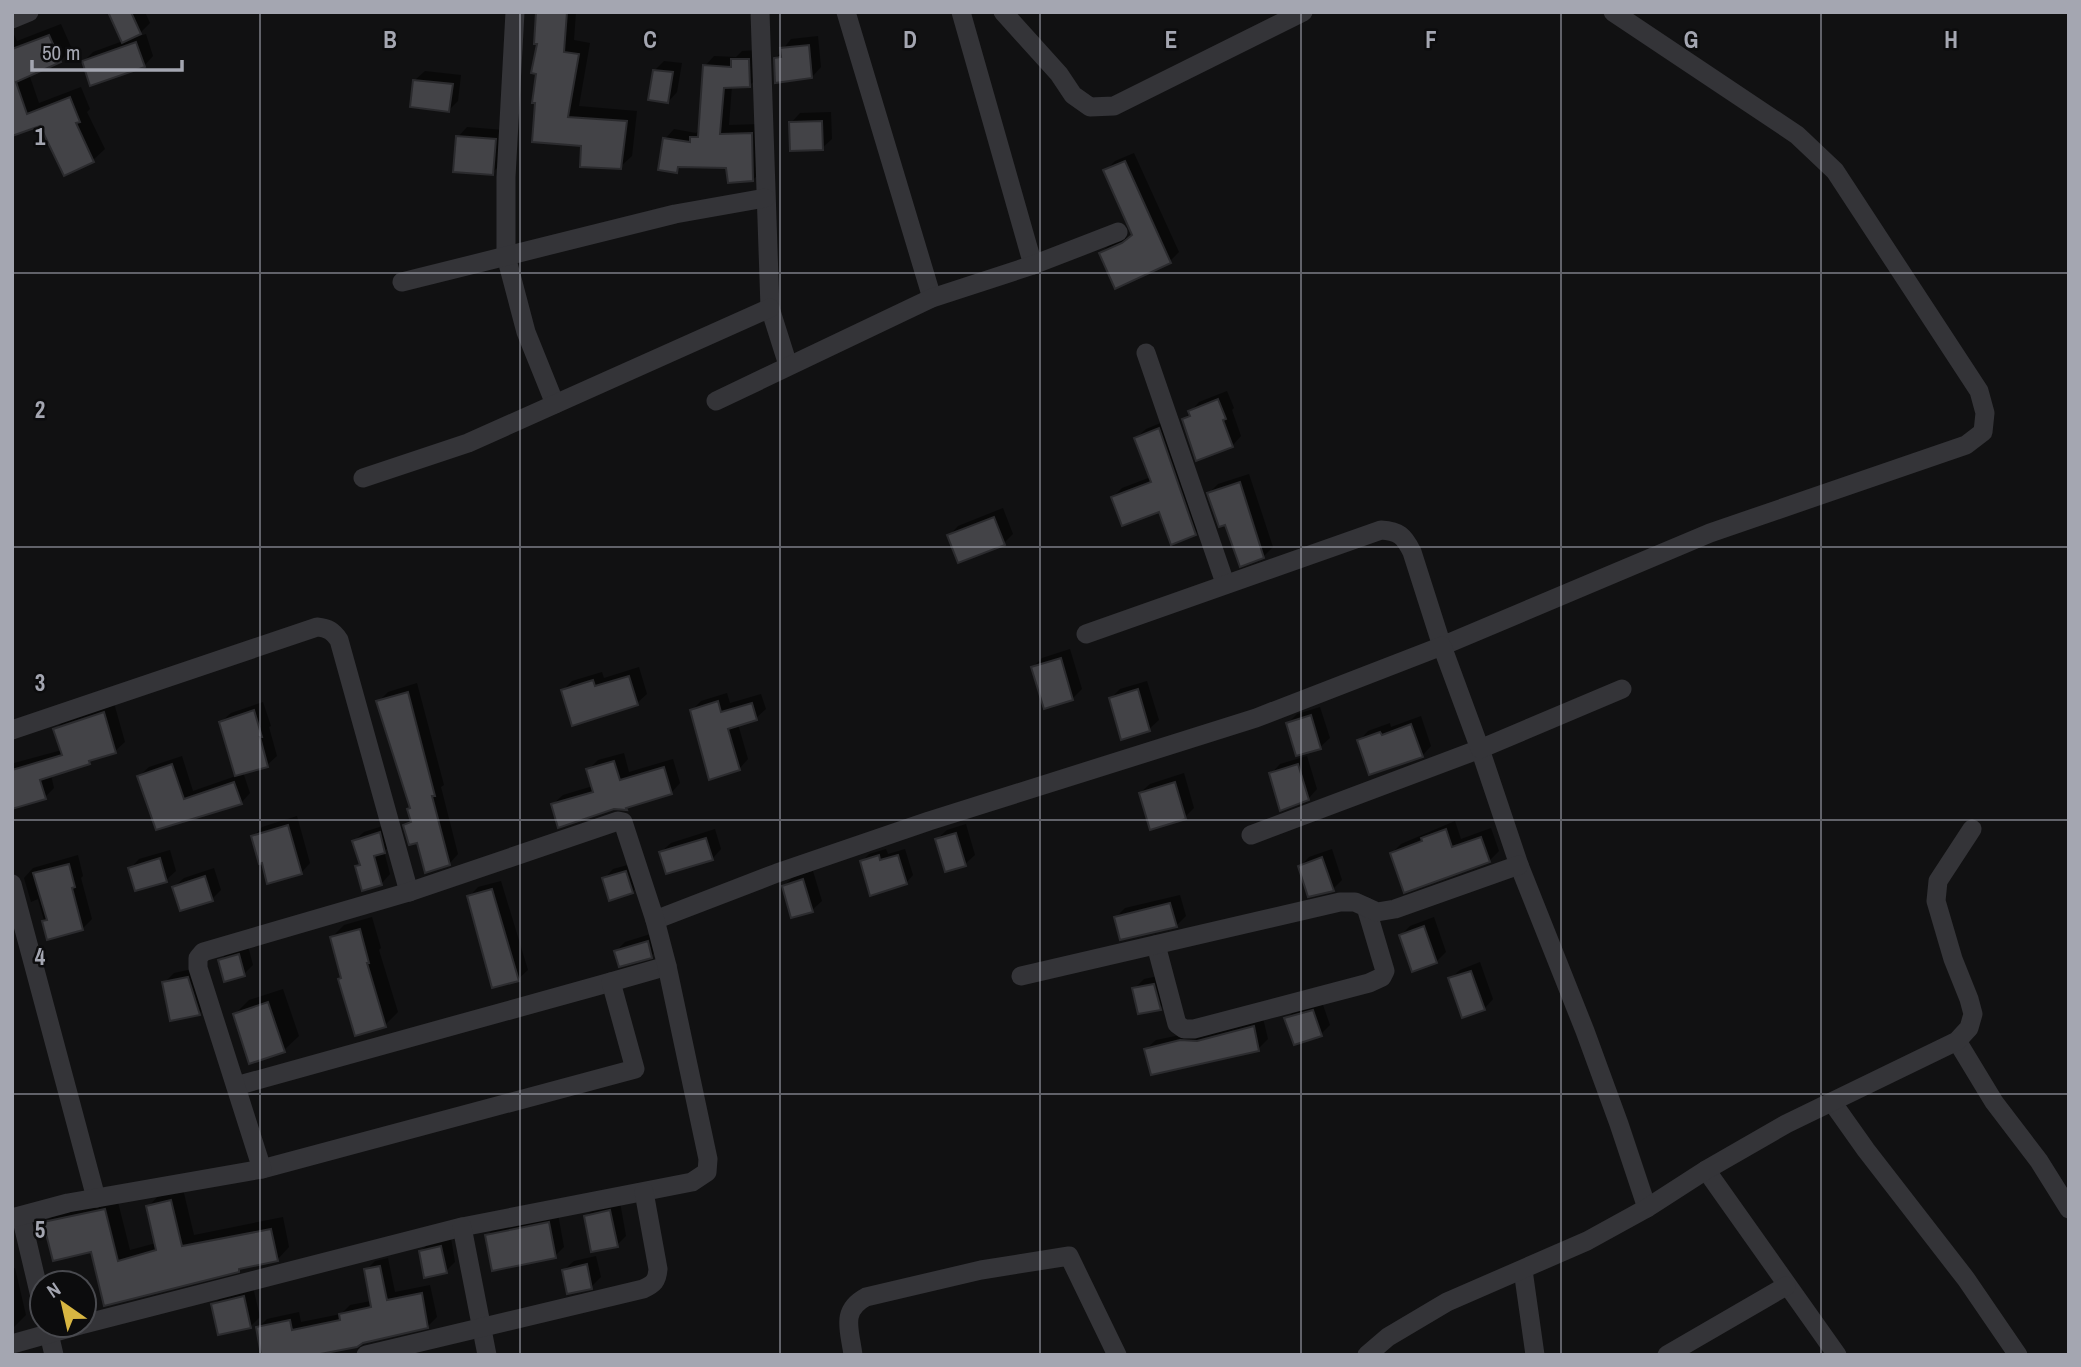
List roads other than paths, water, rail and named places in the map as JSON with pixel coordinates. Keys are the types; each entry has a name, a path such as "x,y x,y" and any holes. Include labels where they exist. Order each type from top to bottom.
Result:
{"street":[{"path":"12,19 29,12"},
{"path":"515,12 506,177 506,256 526,332 555,404"},
{"path":"760,12 770,308 789,365"},
{"path":"846,12 932,298"},
{"path":"961,12 1033,265"},
{"path":"1003,12 1059,74 1073,94 1090,107 1114,106 1303,12"},
{"path":"655,920 777,873 929,821 1256,718 1442,646 1710,533 1966,445 1983,432 1985,413 1979,391 1835,171 1797,135 1612,12"},
{"path":"402,282 675,214 765,198"},
{"path":"716,401 932,298 1033,265 1118,232"},
{"path":"363,478 468,443 770,308"},
{"path":"1146,352 1225,583"},
{"path":"1086,634 1381,530 1396,531 1405,538 1519,866 1589,1042 1647,1208"},
{"path":"12,730 317,627 326,627 333,631 339,640 409,892"},
{"path":"1251,835 1480,749 1622,689"},
{"path":"98,1320 462,1227 692,1182 707,1172 708,1159 667,966 623,822 618,821 409,892 203,952 198,958 198,968 262,1169"},
{"path":"1367,1355 1392,1346 1447,1301 1587,1241 1786,1124 1957,1041 1969,1028 1973,1014 1936,901 1938,881 1972,829"},
{"path":"1021,976 1340,902 1355,902 1377,912 1395,909 1519,866"},
{"path":"12,884 96,1198"},
{"path":"1156,945 1177,1024 1184,1029 1194,1029 1369,983 1382,977 1385,971 1366,907"},
{"path":"236,1086 667,966"},
{"path":"32,1269 17,1217 68,1203 262,1169 635,1069 611,982"},
{"path":"1957,1041 1994,1102 2039,1161 2069,1209"},
{"path":"1832,1102 1966,1279 2018,1355"},
{"path":"1706,1170 1837,1355"},
{"path":"366,1355 652,1285 657,1279 658,1269 644,1192"},
{"path":"462,1227 487,1355"},
{"path":"853,1355 850,1309 866,1297 981,1270 1069,1256 1117,1355"},
{"path":"1523,1270 1535,1355"},
{"path":"1667,1355 1786,1286"}]}
